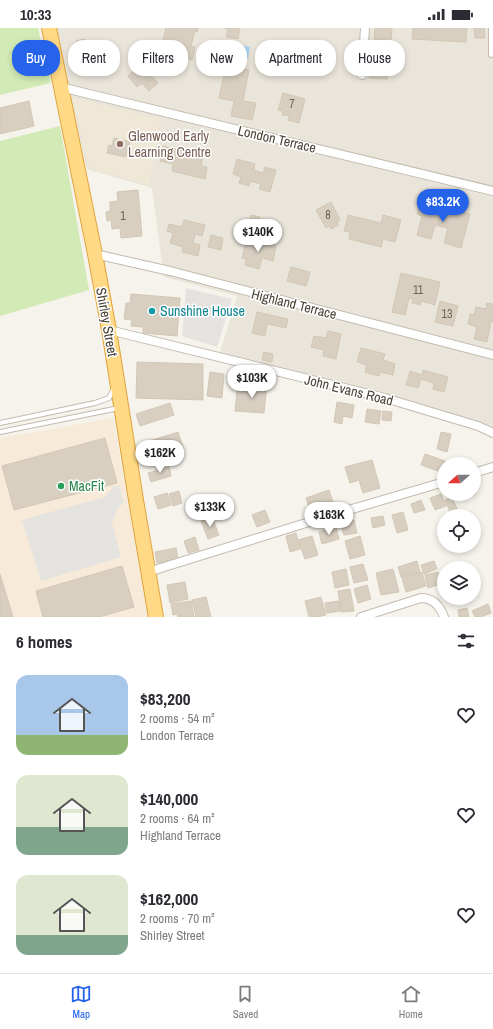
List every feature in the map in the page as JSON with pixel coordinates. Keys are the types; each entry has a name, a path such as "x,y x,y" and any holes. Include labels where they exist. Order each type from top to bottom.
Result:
{"highway":[{"name":"Shirley Street","path":"49,28 110,330 117,382 156,617"}],"street":[{"path":"364,40 365,28"},
{"name":"London Terrace","path":"60,87 493,191"},
{"name":"Highland Terrace","path":"95,254 170,271 493,355"},
{"name":"John Evans Road","path":"110,330 385,398 478,426 493,433"},
{"path":"481,471 493,467"},
{"path":"148,572 437,484"},
{"path":"361,617 380,614 421,598 426,598 437,604 444,617"}],"lane":[{"path":"491,28 491,55"},
{"path":"0,423 95,403 109,398 117,382"},
{"path":"0,432 122,407"}],"shaded area":[{"path":"54,28 493,28 493,429 220,352 237,296 164,277 152,188 87,169 60,54 60,40 57,40"},
{"name":"Glenwood Early Learning Centre","path":"72,98 161,119 149,185 89,168"},
{"path":"186,288 232,299 217,347 182,336"},
{"path":"113,418 148,617 0,617 0,438"},
{"path":"114,486 120,486 123,503 117,510 112,523 121,557 41,581 22,520 105,497"}],"green space":[{"path":"0,28 38,28 41,40 12,40 12,76 49,76 51,83 0,95"},
{"path":"60,126 89,290 0,316 0,141"}],"water":[{"path":"247,46 250,47 247,58"}],"building":[{"path":"166,28 198,28 197,32 195,31 191,46 195,47 192,60 188,59 188,40 163,40"},
{"path":"224,28 240,28 238,39 226,37 228,29"},
{"path":"375,28 392,28 391,40 374,39"},
{"path":"413,28 467,28 466,42 412,39"},
{"path":"474,28 484,28 485,38 475,38"},
{"path":"247,70 249,70 243,101 256,103 252,120 231,116 234,101 219,98 224,76 247,76"},
{"path":"128,76 152,76 158,83 149,91 142,83 137,87"},
{"path":"369,76 387,76 387,79 369,78"},
{"path":"283,93 305,99 299,123 288,120 289,116 282,115 283,111 278,110"},
{"path":"29,101 34,126 0,134 0,108"},
{"path":"114,138 130,142 126,157 107,153 109,145 112,146"},
{"path":"163,146 203,156 201,166 207,167 205,179 172,171 173,164 160,161"},
{"path":"237,159 255,164 254,170 263,173 265,167 276,170 270,192 259,189 261,184 250,181 249,186 239,183 241,177 233,174"},
{"path":"138,190 142,236 121,238 120,228 112,229 111,220 107,221 106,212 110,211 110,202 118,201 117,192"},
{"path":"420,201 470,214 461,248 444,243 448,228 435,225 431,239 417,235 422,216 417,214"},
{"path":"331,202 340,220 337,222 339,225 331,229 329,226 326,228 316,210"},
{"path":"251,215 260,217 260,220 256,220 255,223 259,224 258,227 248,225"},
{"path":"348,215 381,223 383,215 401,220 395,242 383,239 381,247 349,239 350,232 344,231"},
{"path":"184,220 205,225 202,236 195,234 193,243 200,245 198,256 182,252 183,247 170,243 173,233 167,231 169,224 182,227"},
{"path":"211,235 223,238 221,250 208,247"},
{"path":"247,238 276,246 273,261 262,258 259,269 245,265 246,259 242,258"},
{"path":"291,267 310,272 306,286 287,281"},
{"path":"401,273 440,282 435,305 421,301 420,305 412,303 413,299 409,298 405,315 392,312"},
{"name":"Sunshine House","path":"131,294 180,298 177,336 143,333 143,327 131,326 132,320 124,319 126,303 130,303"},
{"path":"440,301 458,306 453,326 435,322"},
{"path":"487,303 493,304 493,322 491,321 487,342 474,339 477,327 468,324 470,314 474,315 476,307 486,309"},
{"path":"257,312 288,319 286,328 267,324 265,336 252,333"},
{"path":"328,331 341,334 336,359 323,356 324,350 311,347 314,336 326,338"},
{"path":"361,348 385,354 383,360 395,364 393,375 380,372 379,376 365,372 367,365 357,362"},
{"path":"264,352 273,354 272,362 262,360"},
{"path":"137,362 203,364 203,400 136,398"},
{"path":"423,370 448,377 444,392 433,389 434,383 421,379 418,388 406,385 410,371 422,375"},
{"path":"210,372 224,374 222,398 207,396"},
{"path":"252,382 267,383 264,413 235,411 237,391 251,392"},
{"path":"337,402 354,405 352,418 343,416 342,424 334,422"},
{"path":"170,403 174,415 140,426 136,414"},
{"path":"367,409 381,411 379,424 365,422"},
{"path":"383,411 392,412 391,421 382,420"},
{"path":"178,432 184,450 148,461 143,443"},
{"path":"441,432 451,434 447,452 437,449"},
{"path":"105,438 117,483 14,510 2,466"},
{"path":"425,454 437,458 437,471 421,465"},
{"path":"372,460 380,488 363,493 359,480 350,483 345,467"},
{"path":"169,467 171,476 151,482 148,473"},
{"path":"329,490 335,508 312,516 306,498"},
{"path":"179,491 182,503 173,506 169,494"},
{"path":"167,493 171,505 158,509 154,497"},
{"path":"437,495 437,501 444,501 446,506 435,510 430,498"},
{"path":"421,500 425,510 414,513 411,504"},
{"path":"445,501 454,501 457,509 449,509"},
{"path":"265,510 270,522 257,527 252,515"},
{"path":"403,512 408,530 397,533 392,515"},
{"path":"383,516 385,525 373,528 371,518"},
{"path":"212,517 219,535 208,539 201,521"},
{"path":"354,520 357,533 344,535 341,523"},
{"path":"336,527 339,539 322,544 319,532"},
{"path":"296,533 300,549 290,552 286,536"},
{"path":"312,536 318,555 305,559 298,540"},
{"path":"360,536 365,555 350,559 345,541"},
{"path":"195,537 199,550 188,553 184,541"},
{"path":"176,548 178,559 157,563 155,552"},
{"path":"417,561 420,572 401,577 398,567"},
{"path":"434,561 437,569 424,574 421,565"},
{"path":"363,564 368,580 354,583 350,567"},
{"path":"122,566 134,607 99,617 43,617 36,591"},
{"path":"346,569 349,585 335,588 332,572"},
{"path":"393,569 399,592 381,595 376,573"},
{"path":"422,572 426,586 406,592 402,578"},
{"path":"437,572 437,585 428,588 425,575"},
{"path":"0,574 13,617 0,617"},
{"path":"185,582 188,599 170,603 167,585"},
{"path":"367,585 371,599 358,603 354,589"},
{"path":"350,589 354,611 341,612 338,591"},
{"path":"206,597 211,617 196,617 192,600"},
{"path":"321,597 326,615 309,617 305,601"},
{"path":"191,601 194,617 178,617 177,614 173,615 171,604"},
{"path":"339,601 340,611 327,613 325,603"},
{"path":"488,604 491,613 481,617 475,617 472,611"},
{"path":"467,608 469,617 459,617 458,610"}],"place":[{"name":"Glenwood Early Learning Centre","path":"120,144"},
{"name":"Sunshine House","path":"152,311"},
{"name":"MacFit","path":"61,486"}]}
